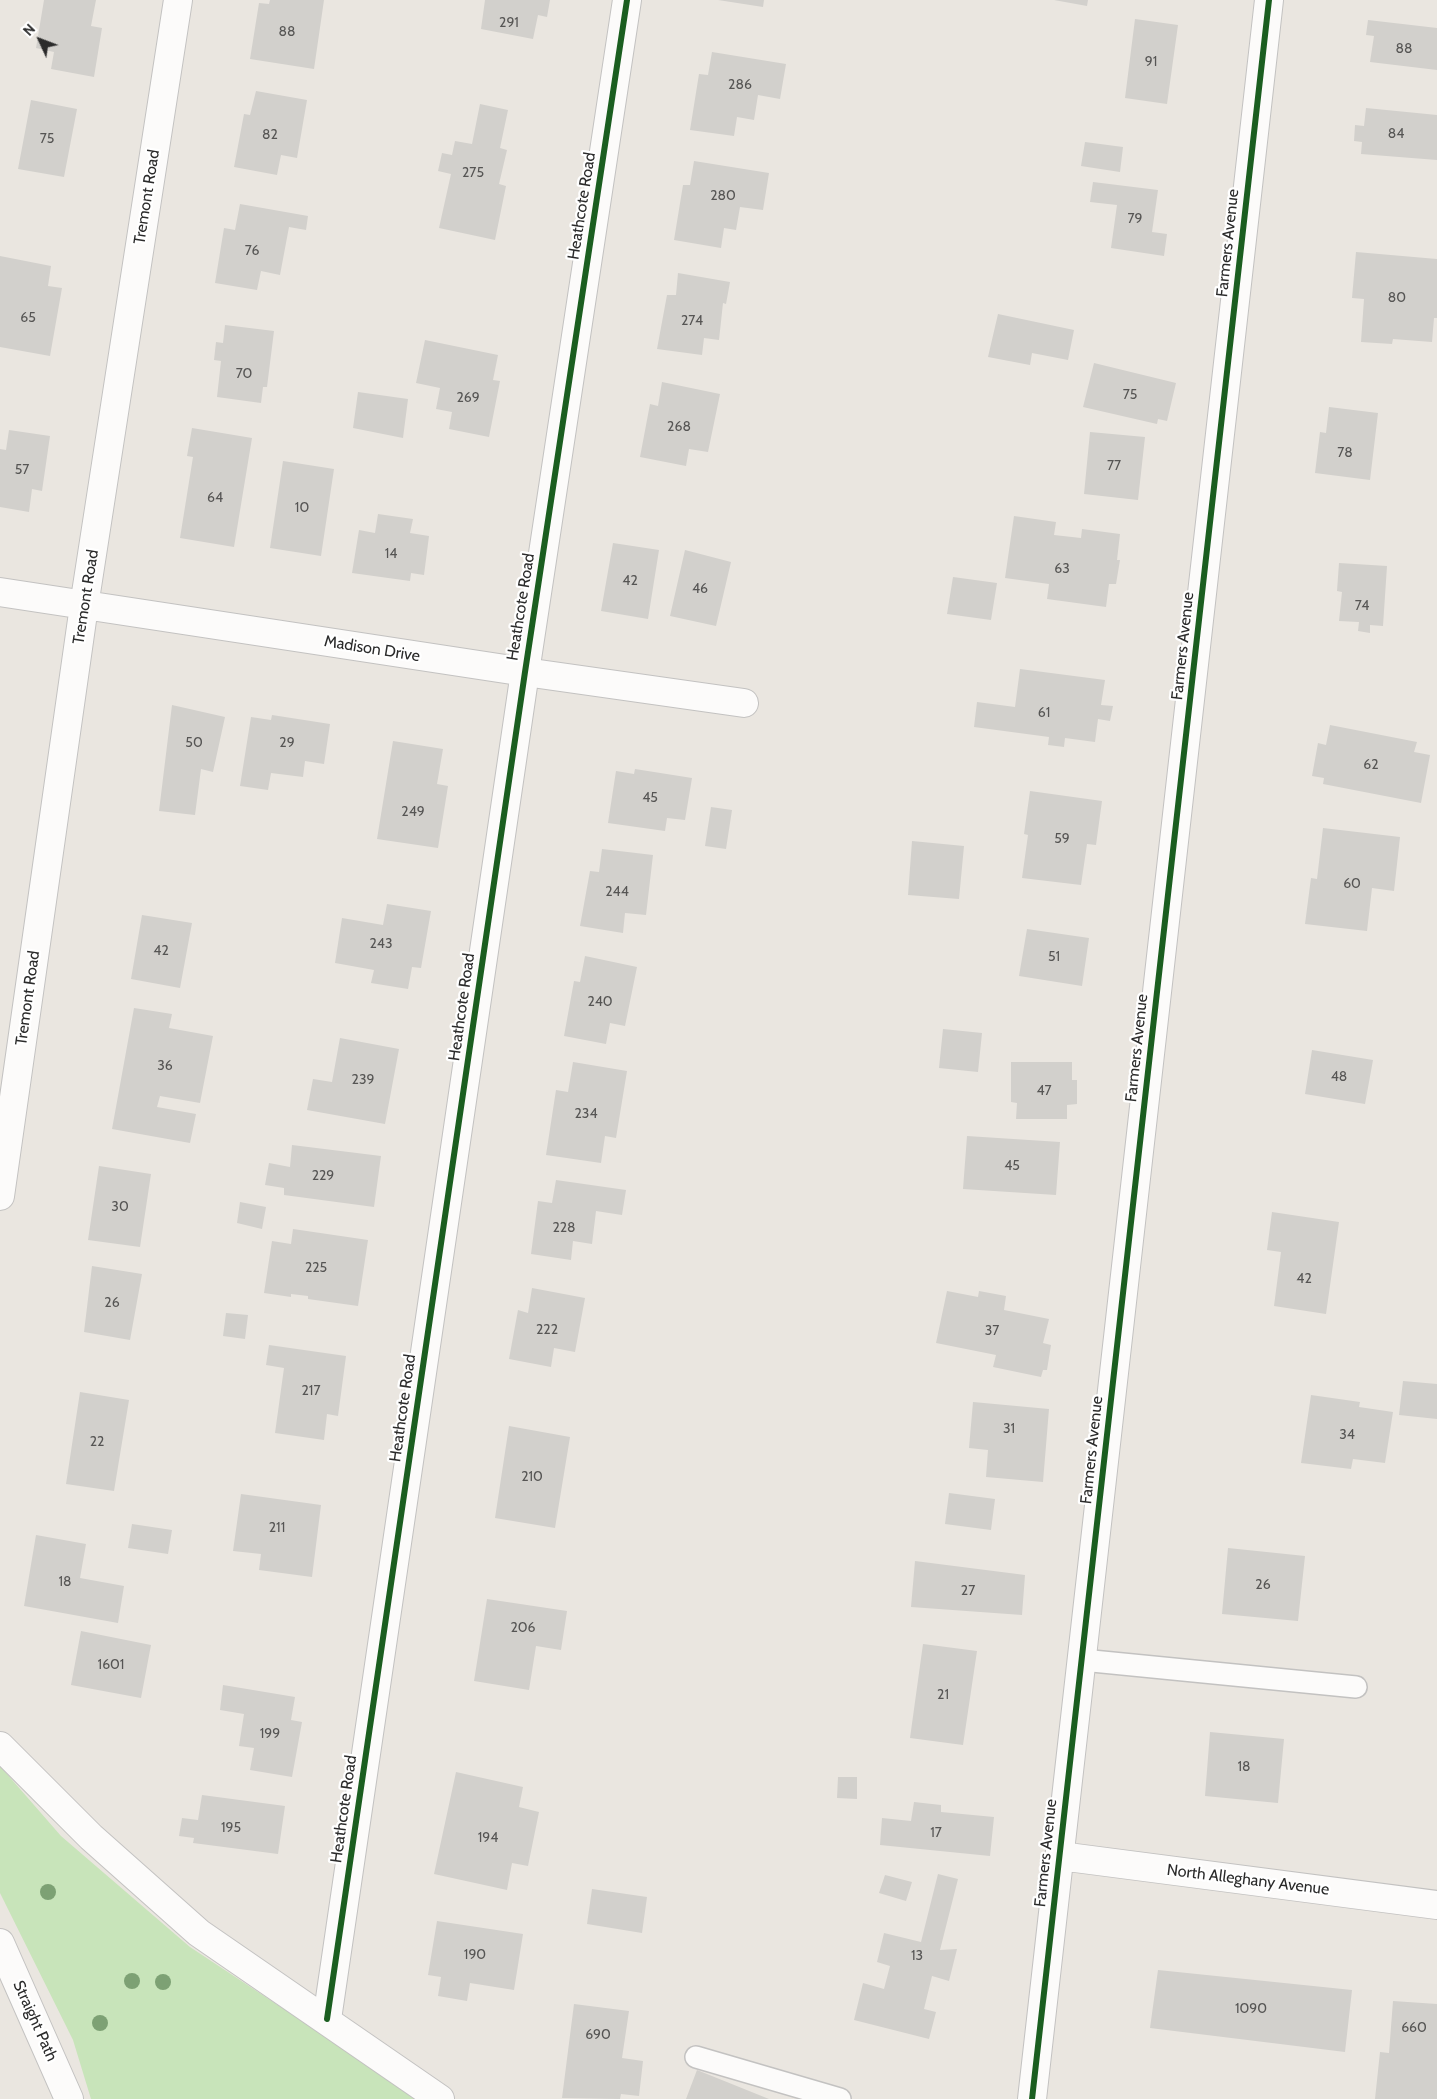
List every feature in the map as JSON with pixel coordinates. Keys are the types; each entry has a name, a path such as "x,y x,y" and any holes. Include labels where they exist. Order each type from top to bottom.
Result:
{"street":[{"name":"Tremont Road","path":"0,1196 84,606 178,0"},
{"name":"Heathcote Road","path":"327,2019 525,672 627,0"},
{"name":"Farmers Avenue","path":"1032,2099 1269,0"},
{"name":"Madison Drive","path":"0,592 525,672 744,703"},
{"path":"0,1746 91,1837 200,1933 327,2019 440,2099"},
{"name":"North Alleghany Avenue","path":"1060,1856 1437,1905"},
{"name":"Straight Path","path":"0,1943 69,2099"}],"lane":[{"path":"1082,1660 1356,1687"},
{"path":"696,2058 840,2099"}],"green space":[{"path":"0,1766 61,1836 190,1947 420,2099 91,2099 73,2040 0,1893"}],"building":[{"path":"44,0 96,0 91,26 102,28 94,77 51,69 54,52 36,48"},
{"path":"270,0 324,0 314,69 250,59 259,3 269,4"},
{"path":"485,0 550,0 547,17 538,15 533,39 481,29"},
{"path":"718,0 764,0 763,7"},
{"path":"1054,0 1088,0 1087,6"},
{"path":"1135,19 1178,25 1167,104 1125,98"},
{"path":"1368,20 1437,28 1437,70 1370,62 1374,36 1366,35"},
{"path":"712,52 786,64 780,99 758,95 754,120 737,117 734,136 690,130 699,74 708,75"},
{"path":"256,91 307,100 297,158 281,155 277,175 234,167 244,114 250,115"},
{"path":"31,100 77,109 64,177 18,169"},
{"path":"480,104 508,110 500,148 507,150 499,184 506,186 495,240 439,228 451,174 438,171 442,153 452,155 455,141 472,144"},
{"path":"1366,108 1437,115 1437,160 1361,154 1362,142 1354,141 1355,125 1364,126"},
{"path":"1085,142 1123,147 1120,172 1081,166"},
{"path":"694,161 769,173 763,210 740,207 736,230 724,228 721,248 674,240 683,185 690,185"},
{"path":"1093,182 1158,190 1152,232 1167,234 1164,256 1111,248 1117,205 1090,202"},
{"path":"240,204 308,216 306,230 289,227 280,275 261,271 257,290 215,283 224,228 235,230"},
{"path":"1356,252 1437,259 1437,318 1434,318 1432,342 1393,339 1392,344 1361,342 1364,299 1352,298"},
{"path":"0,256 51,266 48,286 62,288 50,356 0,347"},
{"path":"678,273 730,282 726,304 723,303 719,340 704,338 702,355 657,349 667,295 676,295"},
{"path":"998,314 1074,330 1068,360 1032,353 1030,365 988,357"},
{"path":"225,325 274,331 267,387 263,387 261,403 217,397 221,361 214,360 216,342 223,343"},
{"path":"425,340 498,355 493,380 500,381 489,437 449,429 452,412 436,409 440,388 416,383"},
{"path":"1094,363 1176,383 1167,421 1158,419 1157,424 1083,407"},
{"path":"662,382 720,394 708,452 689,449 686,466 640,457 650,404 658,406"},
{"path":"358,392 408,399 403,438 353,428"},
{"path":"1329,407 1378,413 1370,480 1315,473 1320,432 1326,433"},
{"path":"192,428 252,438 234,547 180,538 193,457 187,456"},
{"path":"9,430 50,436 42,491 32,489 29,512 0,507 0,449 6,450"},
{"path":"1090,432 1145,437 1138,500 1084,494"},
{"path":"283,461 334,469 321,556 270,548"},
{"path":"378,514 413,519 410,533 429,536 424,575 411,573 410,581 352,573 359,530 375,533"},
{"path":"1014,516 1056,522 1054,535 1081,538 1082,529 1120,534 1117,560 1120,560 1116,584 1109,584 1106,607 1047,599 1049,584 1005,578"},
{"path":"613,543 659,550 648,619 601,611"},
{"path":"685,550 731,562 716,626 670,616"},
{"path":"1339,563 1387,566 1383,626 1370,625 1370,633 1358,631 1359,622 1339,621 1342,592 1337,591"},
{"path":"953,577 997,583 991,620 947,614"},
{"path":"1020,669 1105,680 1101,705 1113,706 1110,721 1098,719 1095,742 1065,738 1064,747 1048,745 1049,737 974,727 977,702 1015,707"},
{"path":"172,705 225,717 213,772 201,769 195,815 159,811"},
{"path":"272,715 330,724 324,764 305,761 303,777 271,773 268,790 240,786 251,717 271,720"},
{"path":"1330,725 1417,742 1414,752 1430,755 1421,803 1323,784 1324,778 1312,776 1318,743 1326,745"},
{"path":"393,741 443,749 437,784 448,786 438,848 377,839"},
{"path":"635,769 692,778 685,820 667,818 665,831 608,823 616,771 634,774"},
{"path":"1030,791 1102,801 1096,845 1087,844 1081,885 1022,878 1028,835 1024,834"},
{"path":"711,807 732,810 726,849 705,846"},
{"path":"1323,828 1400,837 1394,891 1372,888 1367,931 1305,924 1311,878 1317,879"},
{"path":"912,841 964,846 959,899 908,895"},
{"path":"602,849 653,855 646,915 625,913 623,933 580,926 590,871 599,872"},
{"path":"387,904 431,911 421,968 412,967 408,989 371,983 374,970 335,963 342,918 383,925"},
{"path":"142,915 192,923 180,988 131,979"},
{"path":"1027,929 1089,938 1082,986 1019,976"},
{"path":"585,956 637,967 625,1026 610,1023 606,1044 564,1036 574,981 580,982"},
{"path":"134,1008 172,1014 169,1028 213,1036 200,1103 160,1096 157,1107 196,1114 190,1143 112,1129"},
{"path":"943,1029 982,1033 978,1072 939,1068"},
{"path":"340,1038 399,1049 385,1124 307,1110 313,1079 332,1082"},
{"path":"1312,1050 1373,1060 1365,1104 1305,1094"},
{"path":"573,1062 627,1071 616,1138 605,1136 601,1163 546,1155 556,1090 568,1092"},
{"path":"1011,1062 1072,1062 1072,1080 1077,1080 1077,1104 1067,1105 1067,1119 1016,1119 1017,1103 1011,1102"},
{"path":"967,1136 1060,1142 1056,1195 963,1189"},
{"path":"292,1145 381,1156 374,1207 284,1195 284,1188 265,1185 269,1163 290,1167"},
{"path":"99,1166 151,1174 140,1247 88,1240"},
{"path":"556,1180 626,1190 622,1215 596,1211 592,1244 573,1241 571,1260 531,1254 538,1201 552,1203"},
{"path":"240,1202 266,1207 262,1229 237,1223"},
{"path":"1272,1212 1339,1222 1326,1314 1274,1306 1281,1252 1267,1250"},
{"path":"293,1229 368,1240 358,1306 308,1299 308,1296 291,1294 291,1297 264,1293 272,1241 291,1244"},
{"path":"92,1266 142,1274 130,1340 84,1332"},
{"path":"532,1288 585,1298 575,1352 554,1348 551,1367 509,1359 518,1310 528,1313"},
{"path":"947,1291 978,1297 979,1291 1006,1296 1004,1310 1049,1319 1043,1343 1051,1345 1047,1370 1043,1370 1041,1377 993,1367 996,1355 936,1343"},
{"path":"226,1313 248,1315 245,1339 223,1336"},
{"path":"269,1345 346,1356 338,1416 327,1414 324,1440 275,1433 284,1368 266,1365"},
{"path":"1403,1381 1437,1384 1437,1419 1399,1415"},
{"path":"80,1392 129,1400 114,1491 66,1484"},
{"path":"1311,1395 1360,1402 1359,1407 1393,1412 1385,1463 1353,1459 1351,1469 1301,1463"},
{"path":"973,1402 1049,1409 1043,1482 986,1477 988,1450 969,1448"},
{"path":"509,1426 570,1437 555,1528 495,1518"},
{"path":"949,1493 995,1499 991,1530 945,1524"},
{"path":"241,1494 321,1505 312,1577 259,1570 261,1554 233,1551"},
{"path":"132,1524 172,1530 168,1554 128,1548"},
{"path":"36,1535 86,1544 80,1578 124,1586 118,1623 24,1606"},
{"path":"1228,1548 1305,1556 1298,1621 1222,1614"},
{"path":"915,1561 1025,1575 1022,1615 911,1607"},
{"path":"487,1599 567,1611 561,1650 536,1646 529,1690 474,1681"},
{"path":"81,1631 151,1645 141,1698 71,1685"},
{"path":"923,1644 977,1651 963,1745 910,1738"},
{"path":"223,1685 295,1697 291,1720 302,1722 292,1777 250,1770 254,1748 239,1746 244,1714 220,1710"},
{"path":"1210,1732 1284,1739 1278,1803 1205,1796"},
{"path":"456,1772 523,1787 519,1807 539,1812 528,1866 512,1863 507,1890 434,1874"},
{"path":"838,1777 857,1777 857,1799 837,1798"},
{"path":"202,1795 285,1806 278,1854 193,1843 194,1838 179,1836 182,1818 198,1820"},
{"path":"914,1802 941,1805 941,1812 994,1817 990,1856 880,1845 882,1818 911,1821"},
{"path":"938,1874 958,1879 940,1950 957,1949 949,1981 932,1976 924,2009 936,2012 929,2039 854,2020 863,1983 884,1989 890,1966 877,1962 884,1933 921,1942"},
{"path":"885,1875 912,1882 906,1901 879,1893"},
{"path":"592,1889 647,1897 642,1933 587,1924"},
{"path":"437,1921 523,1934 514,1990 470,1983 467,2001 438,1996 441,1977 428,1975"},
{"path":"1158,1970 1352,1990 1345,2052 1150,2028"},
{"path":"1393,2001 1437,2004 1437,2099 1375,2099 1380,2052 1389,2053"},
{"path":"574,2004 629,2011 622,2058 643,2061 639,2096 621,2094 620,2099 562,2098"},
{"path":"697,2070 769,2099 686,2099"}],"cycle path":[{"path":"327,2019 525,672 627,0"},
{"path":"1032,2099 1269,0"}]}
